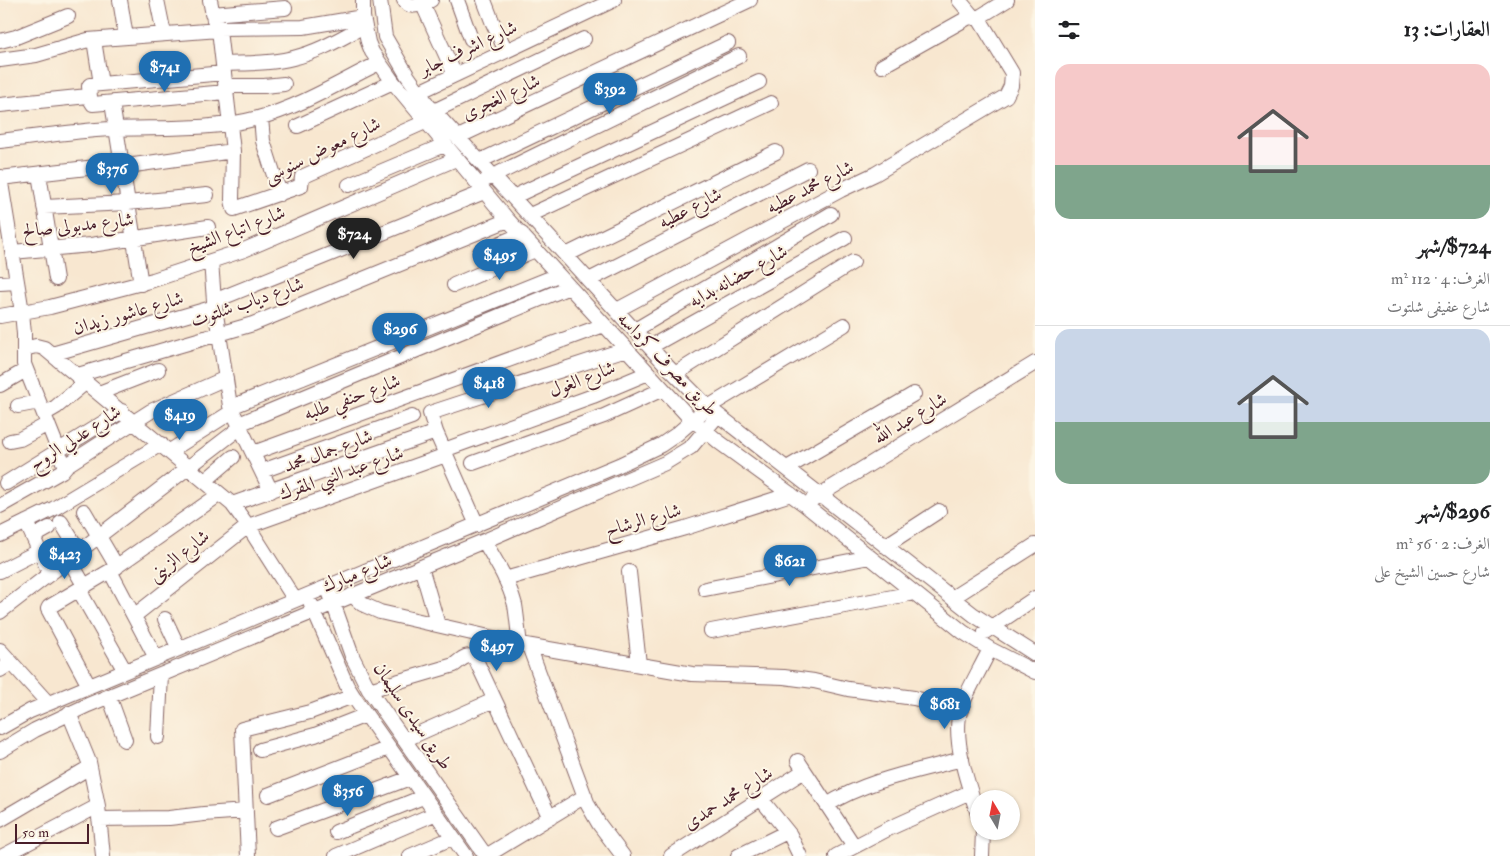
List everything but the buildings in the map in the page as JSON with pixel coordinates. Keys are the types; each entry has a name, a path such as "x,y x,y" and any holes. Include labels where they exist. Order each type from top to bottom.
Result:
{"street":[{"path":"120,0 126,37"},
{"path":"157,0 164,34"},
{"path":"65,467 26,370 22,312 12,252 5,238 0,178 122,164 127,166 234,151 219,29 212,14 210,0"},
{"name":"طريق مصرف كرداسه","path":"363,0 364,22 372,52 393,82 430,116 458,137 675,374 713,411 952,598 992,627 1035,654"},
{"name":"طريق مصرف كرداسه","path":"380,0 386,37 407,75 419,92 444,144 569,288 693,421 804,504 963,632 990,649 1035,672"},
{"path":"404,0 411,6 427,2 455,75"},
{"path":"457,0 471,39"},
{"path":"484,0 506,51"},
{"name":"شارع اشرف جابر","path":"419,92 614,0"},
{"name":"شارع الغجرى","path":"458,137 750,0"},
{"path":"882,66 968,8 1007,0"},
{"path":"212,14 285,8"},
{"name":"شارع محمد عطيه","path":"617,310 841,190 875,174 990,107 1007,95 1012,86 1012,73 968,8"},
{"path":"0,41 16,37 68,16"},
{"path":"0,60 36,55 72,44 94,40 219,29 303,27 364,22"},
{"path":"284,84 264,86 225,79 89,86 92,104 112,102 225,79 321,49 364,22"},
{"path":"430,116 584,39"},
{"path":"94,40 101,84"},
{"path":"480,161 728,43"},
{"name":"شارع عاشور زيدان","path":"52,354 214,304 481,188 494,176 739,56"},
{"path":"0,141 116,129 166,128 230,123 261,117 286,109 379,63"},
{"path":"298,126 393,82"},
{"path":"513,197 759,82"},
{"path":"0,105 90,97"},
{"path":"112,102 140,284"},
{"path":"530,215 771,103"},
{"name":"شارع معوض سنوسى","path":"234,151 232,200 234,209 302,186 302,177 430,116"},
{"path":"261,117 264,141 280,194"},
{"path":"349,185 444,144"},
{"path":"566,255 776,152"},
{"name":"شارع اتباع الشيخ","path":"0,316 50,307 140,284 210,262 244,250 456,159"},
{"name":"شارع عطيه","path":"589,280 808,169"},
{"path":"39,174 56,279"},
{"path":"44,207 128,203 207,195"},
{"path":"635,330 830,214"},
{"name":"شارع دياب شلتوت","path":"82,379 253,324 508,220"},
{"name":"شارع مدبولى صالح","path":"12,252 91,245 208,228"},
{"path":"480,252 522,234"},
{"name":"شارع حضانه بدايه","path":"650,347 845,238"},
{"path":"454,285 535,250"},
{"path":"210,262 214,304 226,378 236,417 271,491"},
{"path":"675,374 853,262"},
{"path":"0,535 54,509 165,447 558,275"},
{"path":"0,283 17,282"},
{"path":"0,612 189,467 236,417 569,288"},
{"name":"شارع حنفي طلبه","path":"253,453 604,325"},
{"path":"713,411 844,325"},
{"path":"24,349 38,346 52,354"},
{"path":"477,525 436,432 430,416 431,412 626,349"},
{"name":"طريق سيدى سليمان","path":"52,354 232,504 301,598 314,611 353,696 434,814 466,856"},
{"name":"شارع عبد الله","path":"804,504 1035,363"},
{"path":"0,385 26,370"},
{"path":"99,393 158,370"},
{"name":"شارع الغول","path":"445,453 594,396 648,373"},
{"name":"شارع عدلي الروح","path":"0,506 62,471 65,467 152,411 226,378"},
{"path":"10,441 20,439 43,413 69,397 82,379"},
{"path":"472,464 604,416 663,389"},
{"path":"787,468 914,394"},
{"path":"18,406 43,413"},
{"path":"6,483 122,411"},
{"name":"شارع مبارك","path":"0,728 48,703 619,465 661,444 693,421 713,411"},
{"name":"شارع مبارك","path":"0,751 35,730 109,696 484,541 665,463 691,447 706,431 713,411"},
{"path":"262,471 412,417"},
{"name":"شارع جمال محمد","path":"232,504 436,432"},
{"name":"شارع عبد النبي المقرك","path":"248,526 445,453"},
{"path":"205,481 233,457"},
{"path":"89,686 48,608 114,569 220,494"},
{"name":"شارع الرشاح","path":"505,579 685,528 791,494"},
{"path":"84,511 99,536 134,616 156,658"},
{"path":"885,546 938,511"},
{"path":"503,514 510,530"},
{"path":"26,522 50,574"},
{"path":"33,537 55,525 74,555 82,588 125,671"},
{"name":"شارع الزينى","path":"134,616 248,526"},
{"path":"484,541 505,579 525,645 588,805 599,824 623,856"},
{"path":"952,598 1035,545"},
{"path":"0,571 39,551"},
{"path":"705,589 870,557"},
{"path":"421,567 438,625"},
{"path":"629,572 639,664"},
{"name":"طريق سيدى سليمان","path":"328,587 352,656 369,690 486,856"},
{"path":"711,631 914,592"},
{"path":"352,595 362,604 373,610 525,645 692,674 784,677 814,681 848,689 914,698 961,710"},
{"path":"974,639 1035,598"},
{"path":"165,619 179,649"},
{"path":"322,630 340,624"},
{"path":"836,856 888,829 970,792 962,759 959,729 961,710 990,649"},
{"path":"0,650 6,666 48,703"},
{"path":"369,690 454,665 465,657 475,658 550,818"},
{"path":"158,737 161,674"},
{"path":"109,696 125,740"},
{"path":"248,856 242,729 310,712 353,696"},
{"path":"404,740 494,700"},
{"path":"70,713 87,752 99,813 103,856"},
{"path":"260,750 315,734 366,715"},
{"path":"268,795 389,748"},
{"path":"854,846 827,805 857,789 962,759"},
{"name":"شارع محمد حمدى","path":"671,856 761,799 801,766 827,805"},
{"path":"0,820 90,767"},
{"path":"276,828 410,778"},
{"path":"486,856 585,796"},
{"path":"336,832 423,797"},
{"path":"761,799 787,832 800,856"},
{"path":"3,856 99,813 170,818 246,811"},
{"path":"336,856 434,814"},
{"path":"738,856 787,832"},
{"path":"410,856 452,838"},
{"path":"982,856 983,840"}]}
